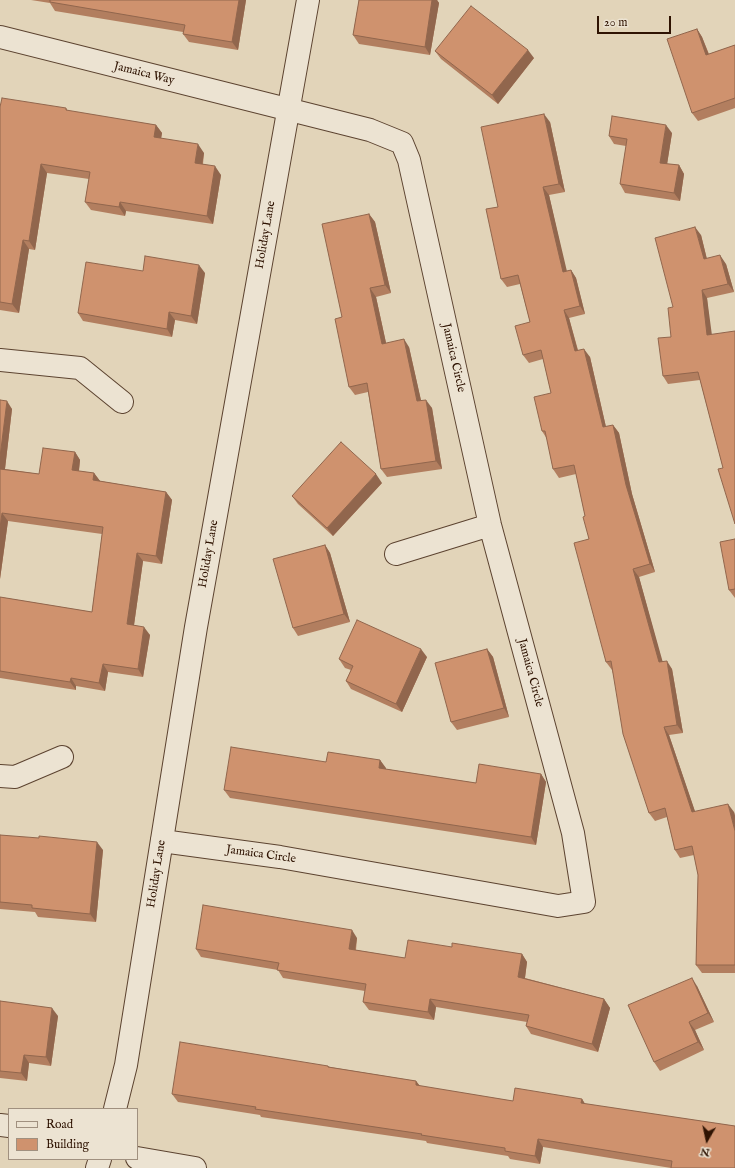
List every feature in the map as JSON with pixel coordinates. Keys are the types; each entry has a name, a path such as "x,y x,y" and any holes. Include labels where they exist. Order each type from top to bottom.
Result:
{"street":[{"name":"Holiday Lane","path":"115,1108 126,1065 196,627 308,0"},
{"name":"Jamaica Way","path":"0,37 289,110"},
{"name":"Jamaica Circle","path":"162,841 280,857 558,906 584,902 573,833 490,525 409,160 402,143 370,130 289,110"},
{"path":"0,360 80,368 122,402"},
{"path":"396,554 490,525"},
{"path":"0,776 15,777 62,757"},
{"path":"138,1158 195,1168"}],"building":[{"path":"50,0 239,0 232,42 183,34 185,25 50,2"},
{"path":"359,0 432,0 425,47 353,35"},
{"path":"471,6 528,50 492,95 435,51"},
{"path":"697,29 706,55 735,45 735,98 692,113 667,39"},
{"path":"2,98 66,108 66,110 156,125 154,137 198,144 195,163 215,166 207,216 120,202 119,207 85,202 90,172 41,164 29,241 23,240 12,304 0,302 0,107"},
{"path":"544,114 559,184 543,187 563,272 571,270 580,306 564,310 575,351 584,349 603,427 613,425 626,485 650,564 633,569 659,662 667,661 677,725 664,727 692,812 728,804 735,831 735,965 696,965 698,875 692,846 675,850 665,808 649,813 623,734 611,661 606,662 574,543 589,539 583,517 585,516 574,465 553,469 545,431 542,431 534,397 551,393 541,350 523,355 515,326 530,322 518,275 501,279 486,209 498,207 481,127"},
{"path":"612,116 666,125 660,163 679,165 674,193 620,184 627,139 609,136"},
{"path":"369,214 385,285 370,288 382,344 404,339 417,401 426,400 436,461 381,469 367,383 349,387 335,319 342,317 322,224"},
{"path":"695,227 704,259 720,255 728,284 702,290 707,335 735,331 735,524 718,469 723,468 698,372 663,376 658,338 671,337 668,308 673,307 655,238"},
{"path":"145,256 199,265 191,316 169,312 167,329 78,313 86,262 143,271"},
{"path":"0,400 7,401 0,457"},
{"path":"341,442 376,474 327,528 292,496"},
{"path":"43,448 75,452 72,470 94,473 93,480 166,492 156,556 137,553 127,624 144,627 138,669 103,664 99,683 71,678 70,682 0,671 0,597 92,612 103,527 2,513 0,528 0,469 39,474"},
{"path":"735,539 735,589 729,590 720,542"},
{"path":"325,545 344,614 293,628 273,559"},
{"path":"357,620 421,649 396,704 346,681 353,666 339,659"},
{"path":"487,649 504,708 451,722 435,663"},
{"path":"231,747 326,762 328,752 380,760 379,768 476,783 479,764 541,774 531,837 224,790"},
{"path":"0,835 39,838 39,836 97,842 90,914 32,908 32,905 0,902"},
{"path":"203,905 352,930 349,949 405,958 408,940 452,947 452,943 522,954 518,977 604,999 592,1044 526,1026 529,1015 430,999 428,1012 363,1002 366,984 277,970 279,963 196,949"},
{"path":"692,978 708,1013 689,1022 698,1042 654,1062 628,1005"},
{"path":"0,1001 52,1008 46,1057 24,1055 21,1073 0,1071"},
{"path":"180,1042 416,1081 416,1085 513,1101 515,1088 582,1099 581,1103 735,1126 735,1168 671,1168 672,1161 538,1139 535,1156 505,1151 505,1148 255,1109 256,1107 172,1094"}]}
